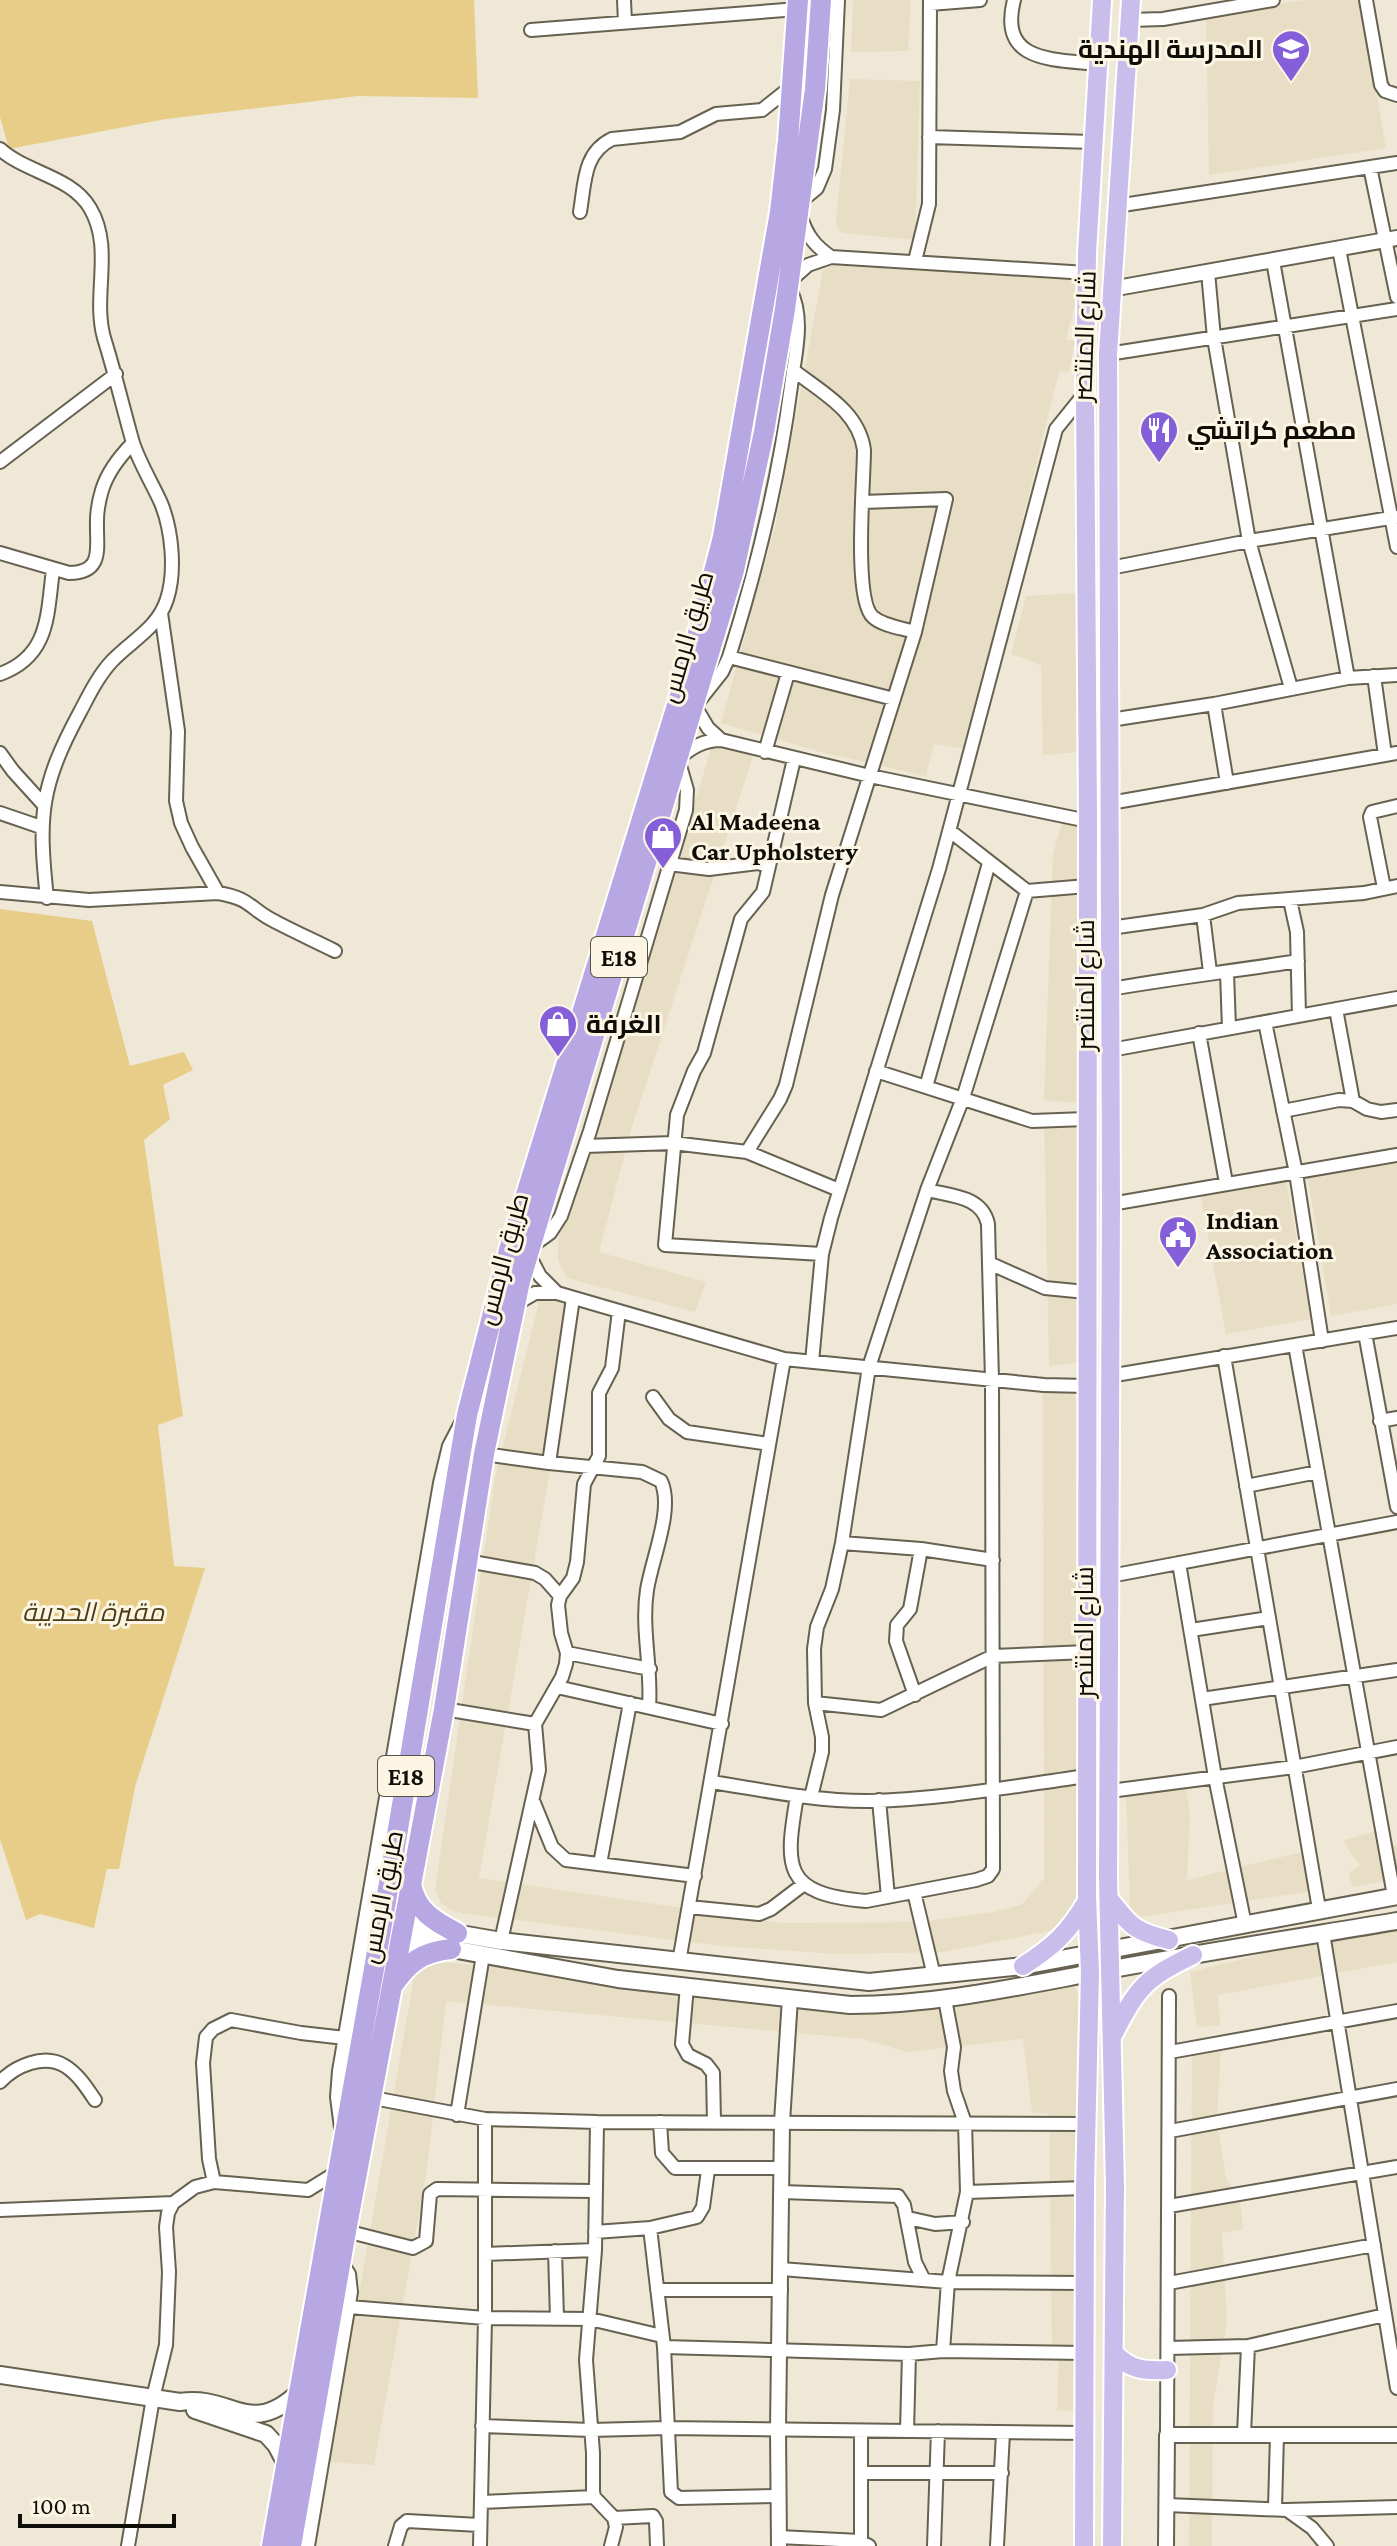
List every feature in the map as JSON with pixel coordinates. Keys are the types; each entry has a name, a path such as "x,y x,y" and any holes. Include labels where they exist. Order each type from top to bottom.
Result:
{"highway":[{"name":"طريق الرمس","path":"291,2546 391,1989 389,1934 410,1883 444,1709 484,1454 530,1251 734,570 764,432 789,284 815,89 821,0"},
{"name":"طريق الرمس","path":"272,2546 343,2137 389,1934 467,1415 509,1250 686,674 723,537 780,212 798,5"},
{"path":"391,1989 415,1959 454,1941 424,1913 410,1883"}],"main road":[{"name":"شارع المنتصر","path":"1084,2546 1084,2283 1090,1973 1087,1901 1088,821 1085,393 1087,273 1102,0"},
{"name":"شارع المنتصر","path":"1112,2546 1115,2186 1110,1900 1108,354 1131,0"},
{"path":"389,1934 454,1941 501,1941 869,1982 1023,1966 1395,1896"},
{"path":"1110,1900 1126,1921 1142,1933 1169,1940"},
{"path":"1023,1966 1053,1947 1071,1928 1087,1901"},
{"path":"454,1941 483,1955 618,1979 879,2005 945,1999 1397,1921"},
{"path":"1111,2038 1132,1999 1154,1974 1193,1955"},
{"path":"618,1979 620,1965 627,1960 668,1966 679,1962"},
{"path":"1114,2353 1132,2368 1167,2370"},
{"path":"0,2375 180,2402 194,2401 261,2414 280,2408 299,2392"},
{"path":"180,2402 266,2434 286,2464"}],"street":[{"path":"624,0 625,22"},
{"path":"726,0 727,15"},
{"path":"831,257 815,246 806,234 800,207 817,188 825,169 833,110 838,0"},
{"path":"915,261 929,204 930,2 980,0"},
{"path":"1014,0 1009,18 1020,47 1045,58 1098,64"},
{"path":"1130,20 1163,19 1273,0"},
{"path":"1366,0 1378,74 1385,91 1397,95"},
{"path":"531,30 727,15 798,5"},
{"path":"580,212 590,156 604,143 612,139 680,132 716,114 762,110 792,85"},
{"path":"762,110 789,127"},
{"path":"929,137 1093,142"},
{"path":"0,149 10,158 76,191 90,207 100,233 102,251 98,303 101,324 133,443 165,517 171,557 170,587 161,613 144,634 111,661 96,682 53,769 43,804 41,827 47,898"},
{"path":"1116,206 1397,163"},
{"path":"1370,167 1391,240 1397,297"},
{"path":"1111,289 1391,240"},
{"path":"1339,249 1394,518 1397,547"},
{"path":"721,740 702,721 695,706 722,672 729,657 776,483 798,316 789,284 808,265 831,257 1087,273"},
{"path":"1273,261 1348,678"},
{"path":"1208,272 1214,338 1249,541 1291,688"},
{"path":"1108,354 1397,309"},
{"path":"793,370 850,414 861,435 864,450 861,560 866,608 880,622 915,632"},
{"path":"0,462 116,374"},
{"path":"812,1362 822,1254 839,1190 960,796 1056,429 1085,393"},
{"path":"0,553 53,570 78,573 86,570 97,558 98,506 103,488 120,456 133,443"},
{"path":"747,1152 786,1085 832,895 915,632 946,499 863,502"},
{"path":"1110,568 1249,541 1394,518"},
{"path":"0,674 19,665 41,640 53,570"},
{"path":"161,613 178,731 176,801 181,823 218,893"},
{"path":"729,657 894,699"},
{"path":"765,752 788,673"},
{"path":"1110,720 1348,678 1397,675"},
{"path":"1110,803 1391,754 1374,676"},
{"path":"1214,704 1227,783"},
{"path":"557,1293 540,1276 530,1251 557,1223 585,1146 687,804 686,783 678,759 703,742 721,740 960,796 1088,821"},
{"path":"0,753 43,804"},
{"path":"794,759 763,892 741,919 704,1053 677,1115 665,1245 822,1254"},
{"path":"1110,928 1203,915 1238,903 1364,893 1390,887 1370,817 1379,808 1397,806"},
{"path":"0,813 41,827"},
{"path":"950,831 1027,891 1087,886"},
{"path":"669,864 709,869 758,863 768,866"},
{"path":"926,1087 989,863"},
{"path":"811,1797 822,1752 815,1703 814,1649 817,1627 832,1589 842,1543 869,1367 927,1190 963,1098 1027,891"},
{"path":"0,892 89,900 218,893 239,897 273,921 335,951"},
{"path":"1290,900 1297,932 1299,1016"},
{"path":"1203,915 1210,972"},
{"path":"1111,989 1298,961"},
{"path":"1227,972 1229,1028"},
{"path":"1111,1050 1397,998"},
{"path":"1336,1009 1353,1101"},
{"path":"1265,1022 1296,1173 1322,1341"},
{"path":"1199,1033 1226,1183"},
{"path":"876,1071 1032,1121 1086,1119"},
{"path":"1283,1111 1339,1100 1353,1101 1381,1112 1397,1110"},
{"path":"585,1146 673,1143 747,1152 839,1190"},
{"path":"1111,1204 1397,1155"},
{"path":"797,1796 790,1841 794,1872 804,1884 849,1899 866,1901 976,1880 988,1876 995,1859 988,1224 981,1206 927,1190"},
{"path":"989,1263 1045,1288 1086,1292"},
{"path":"516,1304 535,1293 557,1293 784,1359 992,1380 1087,1386"},
{"path":"549,1463 573,1298"},
{"path":"501,1941 534,1802 539,1770 535,1724 557,1687 566,1664 567,1653 558,1614 560,1596 575,1570 584,1484 599,1449 599,1393 612,1368 619,1311"},
{"path":"1109,1376 1397,1328"},
{"path":"1365,1333 1397,1507"},
{"path":"1295,1345 1395,1896"},
{"path":"1224,1356 1319,1909"},
{"path":"679,1962 784,1359"},
{"path":"653,1397 669,1419 687,1432 769,1444"},
{"path":"343,2137 337,2097 345,2038 440,1483 449,1446 467,1415"},
{"path":"1380,1421 1397,1418"},
{"path":"484,1454 642,1472 661,1481 665,1490 662,1525 645,1608 650,1669 649,1707"},
{"path":"1246,1486 1318,1472"},
{"path":"1110,1576 1397,1522"},
{"path":"842,1543 921,1549 993,1560"},
{"path":"915,1695 895,1632 910,1609 921,1549"},
{"path":"467,1561 535,1573 560,1596"},
{"path":"1179,1563 1215,1777 1245,1925"},
{"path":"1191,1630 1269,1618"},
{"path":"815,1703 881,1710 993,1656 1087,1652"},
{"path":"567,1653 650,1669"},
{"path":"1202,1699 1397,1670"},
{"path":"557,1687 722,1724"},
{"path":"600,1864 630,1703"},
{"path":"444,1709 535,1724"},
{"path":"1110,1791 1294,1767 1397,1747"},
{"path":"712,1782 797,1796 879,1800 1087,1776"},
{"path":"879,1800 888,1897"},
{"path":"534,1802 552,1847 566,1860 695,1876"},
{"path":"689,1907 759,1914 771,1909 804,1884"},
{"path":"914,1892 934,1976"},
{"path":"1323,1933 1397,2388"},
{"path":"457,2115 483,1955"},
{"path":"687,1986 682,2044 688,2055 706,2064 713,2073 714,2122"},
{"path":"1166,2546 1169,1996"},
{"path":"790,1998 782,2122 779,2542 863,2544 861,2431"},
{"path":"943,2351 948,2282 967,2192 965,2123 954,2091 951,2071 954,2047 945,1999"},
{"path":"1170,2052 1397,2011"},
{"path":"214,2182 209,2159 203,2063 206,2037 213,2029 231,2020 345,2038"},
{"path":"0,2082 16,2067 57,2062 77,2075 95,2100"},
{"path":"1170,2131 1397,2089"},
{"path":"373,2098 485,2119 1088,2124"},
{"path":"480,2546 485,2119"},
{"path":"597,2122 595,2250 586,2360 594,2497 614,2518 616,2527 611,2546"},
{"path":"660,2122 662,2153 675,2168 782,2168"},
{"path":"1169,2206 1397,2167"},
{"path":"595,2232 650,2228 697,2217 703,2207 708,2170"},
{"path":"308,2190 337,2172"},
{"path":"128,2546 153,2398 166,2345 169,2272 166,2227 173,2203 195,2187 214,2182 308,2190 330,2212"},
{"path":"967,2192 1085,2188"},
{"path":"346,2231 413,2248 426,2241 432,2191 594,2191"},
{"path":"782,2192 893,2194 904,2205 915,2262 924,2280"},
{"path":"0,2210 173,2203"},
{"path":"908,2218 935,2224 963,2222"},
{"path":"650,2228 663,2342 673,2496 778,2496"},
{"path":"1169,2283 1374,2245"},
{"path":"485,2254 595,2250"},
{"path":"555,2251 557,2318"},
{"path":"308,2546 349,2307 351,2283 341,2261"},
{"path":"781,2269 948,2282 1084,2283"},
{"path":"657,2290 781,2290"},
{"path":"349,2307 485,2318 590,2319 663,2342 779,2350 909,2354 943,2351 1084,2353"},
{"path":"1168,2348 1248,2346 1385,2315"},
{"path":"1244,2434 1248,2346"},
{"path":"907,2431 909,2354"},
{"path":"482,2426 591,2430 668,2428 1084,2433"},
{"path":"934,2546 938,2431"},
{"path":"997,2546 1003,2433"},
{"path":"1167,2435 1397,2435"},
{"path":"1277,2435 1281,2509"},
{"path":"861,2473 1002,2473"},
{"path":"482,2502 594,2497"},
{"path":"1167,2505 1281,2509 1397,2507"},
{"path":"1281,2509 1312,2528 1327,2546"},
{"path":"614,2518 653,2516 657,2546"},
{"path":"395,2546 401,2526 407,2521 479,2525"}],"shaded area":[{"path":"853,0 911,0 908,51 851,52"},
{"name":"المدرسة الهندية","path":"1305,0 1360,0 1386,148 1209,175 1206,15"},
{"path":"850,79 920,81 915,240 842,233 838,229 836,222"},
{"path":"843,260 1082,276 1066,339 1075,341 1069,372 1060,371 1054,391 967,749 934,744 926,776 824,753 721,723 777,519 823,270"},
{"path":"1079,593 1079,752 1043,755 1041,665 1011,654 1026,596"},
{"path":"713,743 754,753 631,1130 599,1252 706,1282 695,1312 567,1278 558,1260 558,1241"},
{"path":"1065,812 1083,820 1083,1104 1044,1100 1053,854"},
{"path":"1044,1117 1079,1120 1083,1362 1049,1366"},
{"path":"1397,1163 1397,1304 1331,1316 1308,1179"},
{"path":"1286,1180 1311,1319 1226,1334 1200,1193"},
{"path":"541,1293 579,1304 479,1878 784,1923 919,1922 994,1912 1023,1904 1044,1878 1043,1387 1061,1388 1073,1392 1080,1411 1081,1901 1067,1920 1049,1931 944,1952 836,1954 721,1946 454,1912 441,1903 435,1890 495,1477"},
{"path":"1186,1787 1190,1816 1187,1880 1306,1851 1313,1891 1139,1917 1130,1908 1126,1794"},
{"path":"1376,1831 1381,1847 1397,1845 1397,1879 1352,1887 1349,1873 1360,1865 1344,1840"},
{"path":"1397,1931 1397,1962 1218,1995 1220,2025 1197,2027 1190,1972 1299,1945"},
{"path":"417,1959 864,2007 1067,1980 1077,1990 1082,2005 1083,2411 1057,2410 1059,2352 1052,2351 1049,2114 1032,2112 1023,2039 908,2052 863,2039 446,2001 427,2168 374,2465 330,2462"},
{"path":"1221,2045 1217,2121 1226,2178 1240,2201 1243,2229 1222,2233 1227,2321 1213,2406 1212,2546 1189,2546 1192,2048"}],"green space":[{"path":"0,0 474,0 478,98 358,96 166,119 9,149 0,117"},
{"name":"مقبرة الحديبة","path":"0,909 92,921 130,1066 184,1052 193,1070 163,1085 170,1119 144,1140 183,1416 158,1425 174,1566 205,1568 135,1787 119,1869 107,1869 94,1928 40,1914 26,1920 0,1839"}],"place":[{"name":"المدرسة الهندية","path":"1291,83"},
{"name":"مطعم كراتشي","path":"1159,464"},
{"name":"Al Madeena Car Upholstery","path":"663,870"},
{"name":"الغرفة","path":"558,1058"},
{"name":"Indian Association","path":"1178,1269"}]}
